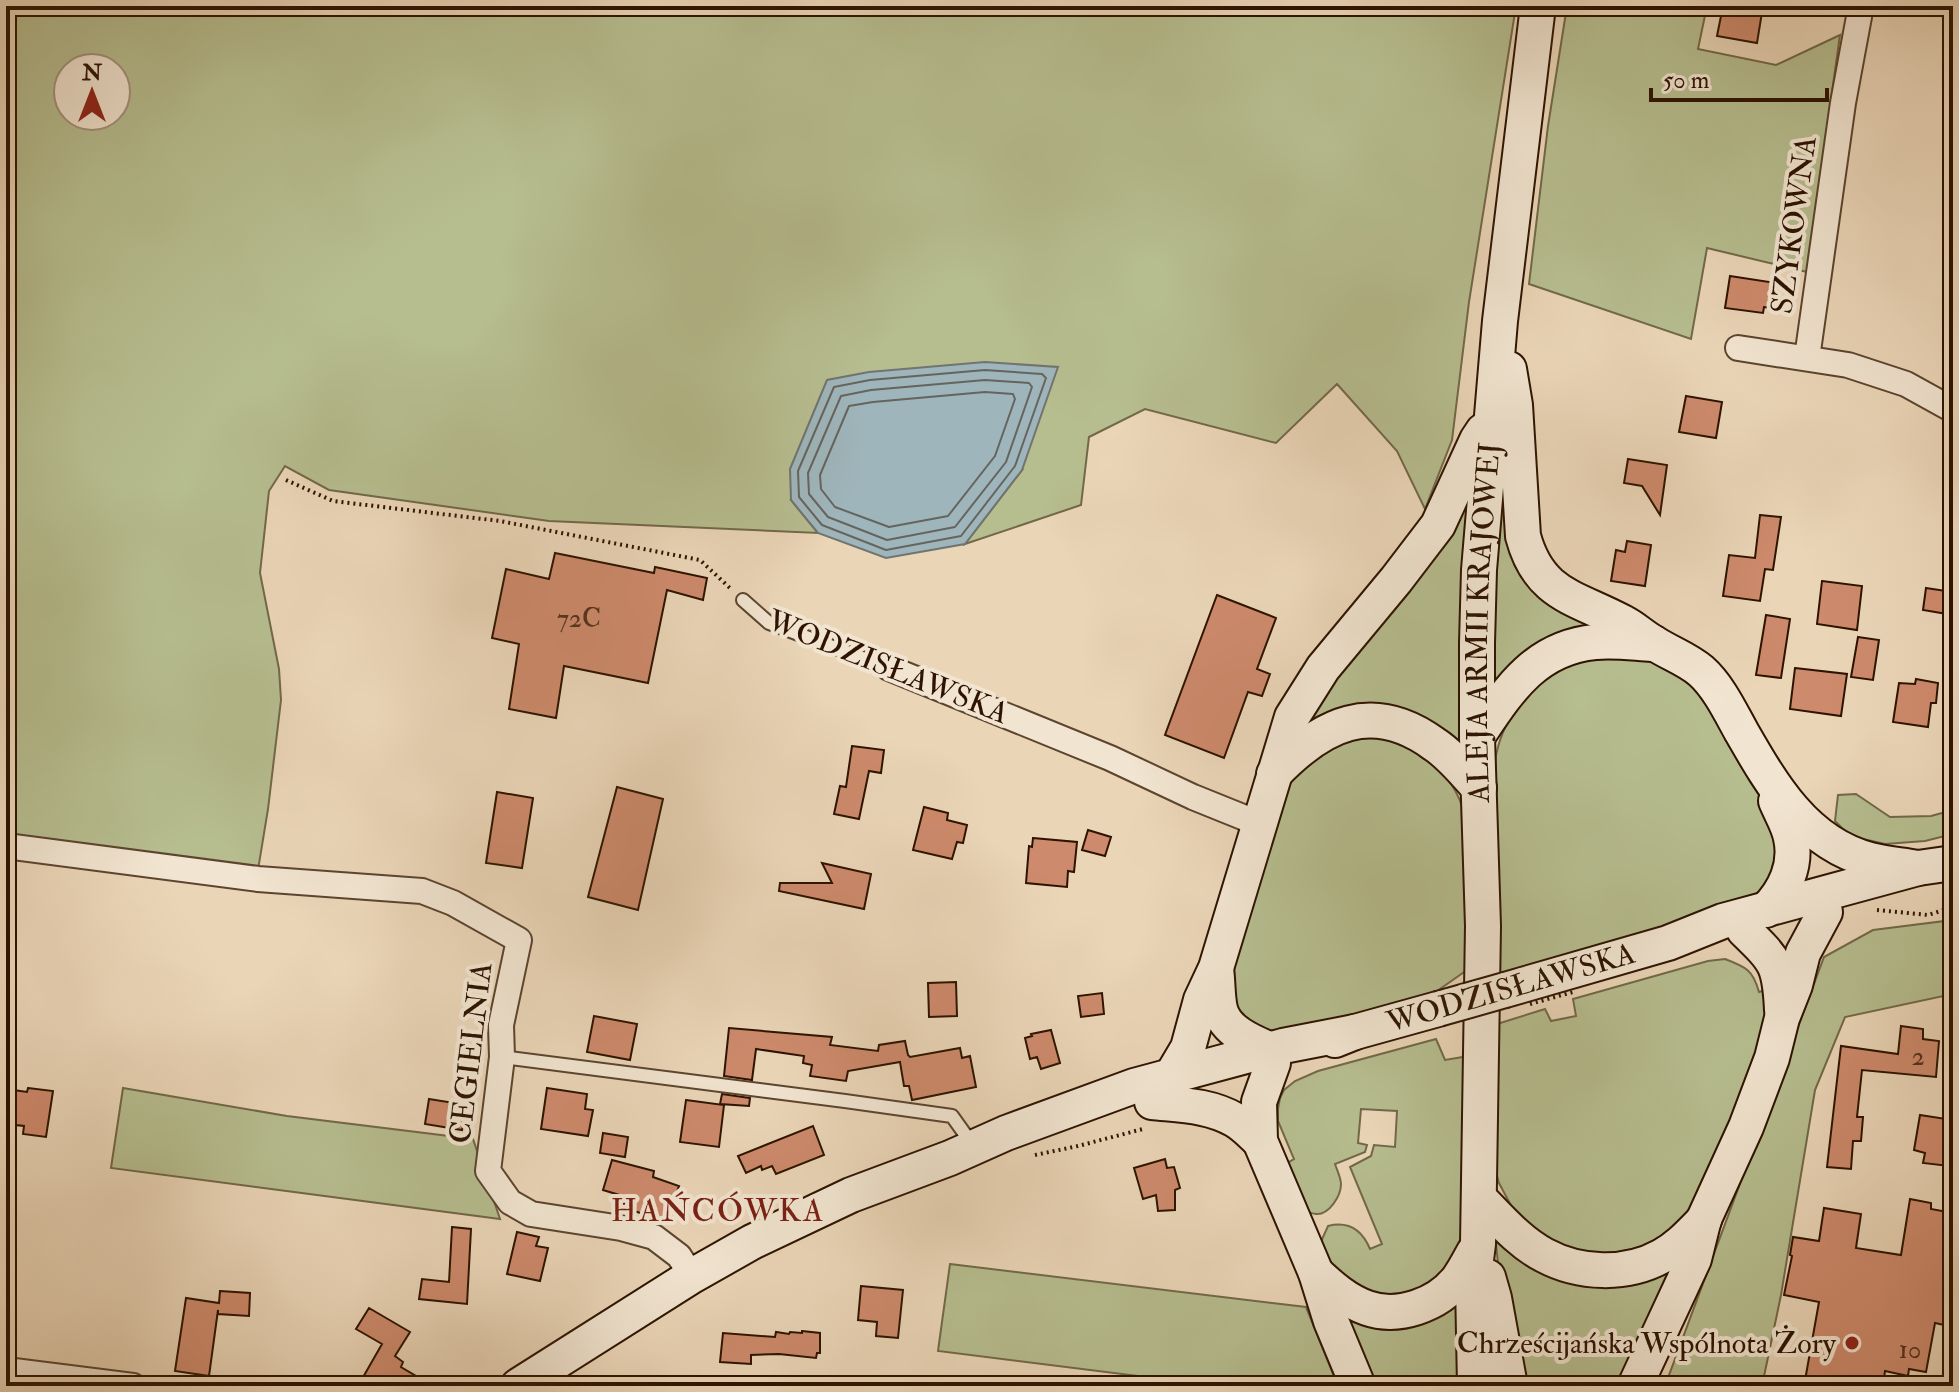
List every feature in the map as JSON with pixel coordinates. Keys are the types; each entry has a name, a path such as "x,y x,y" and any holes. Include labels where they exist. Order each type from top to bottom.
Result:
{"main road":[{"name":"ALEJA ARMII KRAJOWEJ","path":"1475,1386 1473,1283 1478,1244 1483,926 1477,737 1479,570 1500,321 1538,6"},
{"path":"1500,321 1515,405 1523,536 1532,561 1561,593 1624,623 1690,663 1708,679 1767,775 1810,829 1828,843 1870,860 1918,868"},
{"path":"1172,1075 1188,1048 1201,1000 1216,968 1292,717 1323,668 1438,525 1477,440 1491,421"},
{"path":"1477,737 1518,680 1553,654 1599,641 1656,645"},
{"path":"1274,774 1316,737 1360,721 1385,720 1407,727 1436,745 1479,788"},
{"path":"1767,775 1791,838 1792,863 1778,898 1755,920 1781,983 1782,1018"},
{"name":"WODZISŁAWSKA","path":"518,1386 692,1276 752,1242 818,1210 1094,1099 1172,1075 1272,1056 1755,920 1918,868 1953,863"},
{"name":"WODZISŁAWSKA","path":"1755,920 1825,912 1953,873"},
{"path":"1635,1386 1694,1259 1704,1219 1746,1127 1772,1058 1803,953 1825,912"},
{"path":"1216,968 1221,1012 1243,1037 1272,1056 1259,1102 1260,1141 1316,1273 1331,1321 1358,1386"},
{"name":"WODZISŁAWSKA","path":"962,1152 1010,1146 1148,1115 1272,1056"},
{"path":"1148,1115 1189,1105 1212,1110 1234,1120 1260,1141"},
{"path":"1479,1198 1542,1254 1568,1266 1593,1270 1621,1269 1661,1257 1676,1247 1704,1219"},
{"name":"ALEJA ARMII KRAJOWEJ","path":"1478,1244 1494,1298 1510,1386"},
{"path":"1316,1273 1335,1290 1368,1309 1392,1312 1417,1308 1440,1296 1457,1281 1478,1244"}],"street":[{"name":"SZYKOWNA","path":"1807,358 1843,103 1861,6"},
{"path":"1738,348 1848,365 1906,384 1953,410"},
{"name":"WODZISŁAWSKA","path":"889,668 1110,758 1260,824"},
{"name":"CEGIELNIA","path":"6,846 258,879 422,891 453,903 519,940 501,1025 502,1057 488,1171 510,1202 531,1214 621,1228 654,1237 679,1256 692,1276"},
{"path":"6,1370 133,1386"}],"lane":[{"name":"WODZISŁAWSKA","path":"743,600 769,623 889,668"},
{"path":"502,1057 952,1116 962,1152"}],"path":[{"name":"WODZISŁAWSKA","path":"286,480 333,501 500,521 700,560 743,600"},
{"path":"1031,1156 1078,1146 1148,1115"}],"green space":[{"path":"6,6 1516,6 1469,302 1452,440 1425,509 1397,451 1337,384 1276,443 1145,409 1089,437 1081,505 965,544 1022,470 791,500 818,533 549,521 329,490 285,466 269,491 260,573 279,669 281,700 258,870 6,835"},
{"path":"1567,6 1707,6 1698,49 1776,65 1840,35 1807,272 1707,248 1691,339 1529,284 1548,126"},
{"path":"1459,501 1471,504 1462,745 1431,721 1398,710 1344,709 1321,715 1304,724"},
{"path":"1497,506 1510,506 1591,626 1514,663 1492,684"},
{"path":"1611,656 1652,660 1673,669 1707,698 1780,828 1774,877 1750,905 1500,974 1495,771 1502,735 1518,706 1541,682 1555,672 1588,658"},
{"path":"1358,737 1391,738 1407,744 1445,776 1460,800 1467,821 1467,970 1437,991 1298,1034 1277,1037 1235,1012 1229,983 1286,788 1321,749"},
{"path":"1856,794 1890,817 1931,816 1953,810 1953,834 1925,841 1885,844 1850,836 1835,821 1838,795"},
{"path":"1953,920 1953,994 1845,1017 1815,1090 1781,1295 1762,1386 1665,1386 1824,957 1873,930"},
{"path":"1725,959 1748,970 1759,992 1773,988 1754,1070 1695,1202 1677,1226 1658,1240 1631,1251 1582,1254 1558,1246 1516,1215 1495,1169 1497,1024 1545,1009 1551,1021 1576,1016 1573,999"},
{"path":"1436,1039 1445,1060 1463,1057 1463,1237 1444,1271 1422,1287 1396,1294 1369,1291 1337,1275 1319,1246 1328,1226 1335,1225 1354,1228 1370,1249 1382,1244 1350,1167 1371,1156 1374,1145 1395,1147 1397,1111 1361,1109 1358,1143 1367,1145 1365,1152 1335,1164 1341,1182 1339,1194 1330,1208 1314,1214 1302,1210 1284,1165 1294,1159 1278,1121 1280,1098 1295,1081 1318,1071"},
{"path":"123,1088 287,1116 473,1139 500,1219 111,1168"},
{"path":"1499,1241 1539,1272 1585,1286 1672,1267 1625,1386 1520,1386 1499,1273 1496,1244"},
{"path":"950,1264 1306,1307 1338,1386 1218,1386 938,1351"},
{"path":"1462,1301 1460,1386 1368,1386 1342,1315"}],"water":[{"path":"985,362 1058,367 1022,470 965,544 886,558 818,533 791,500 790,469 827,380 869,372"}],"building":[{"path":"1723,6 1763,6 1757,43 1717,36"},
{"path":"1730,276 1776,283 1772,308 1764,307 1763,313 1725,308"},
{"path":"1686,396 1722,402 1716,438 1679,432"},
{"path":"1628,459 1667,465 1660,515 1642,486 1624,483"},
{"path":"1760,515 1781,517 1773,570 1765,569 1760,601 1723,596 1729,555 1755,558"},
{"path":"1627,541 1651,545 1645,586 1611,581 1616,550 1625,552"},
{"path":"555,553 654,573 655,567 707,578 703,600 667,590 648,683 564,666 556,718 509,709 519,644 492,638 506,569 549,579"},
{"path":"1822,581 1862,586 1857,630 1817,624"},
{"path":"1926,588 1953,592 1953,615 1923,610"},
{"path":"1217,595 1276,618 1257,669 1270,674 1262,696 1248,692 1224,758 1165,735"},
{"path":"1766,615 1790,619 1781,678 1756,675"},
{"path":"1858,637 1879,640 1873,680 1851,677"},
{"path":"1795,668 1847,674 1841,716 1790,709"},
{"path":"1916,679 1938,683 1936,703 1931,703 1928,727 1893,722 1899,683 1915,684"},
{"path":"852,746 884,750 881,773 869,771 859,819 834,814 840,786 846,787"},
{"path":"617,787 663,799 638,910 588,897"},
{"path":"497,792 533,798 522,868 486,863"},
{"path":"924,807 948,813 947,820 967,825 963,843 957,842 952,859 913,850"},
{"path":"1088,830 1111,837 1105,856 1082,850"},
{"path":"1033,838 1077,842 1074,872 1068,871 1067,887 1026,883 1029,846 1032,847"},
{"path":"822,863 871,874 864,909 779,891 780,883 832,883"},
{"path":"956,982 957,1016 929,1017 928,983"},
{"path":"1102,993 1104,1014 1081,1017 1078,996"},
{"path":"594,1016 637,1024 630,1060 587,1052"},
{"path":"1901,1026 1923,1029 1923,1039 1939,1041 1936,1077 1862,1070 1857,1117 1863,1117 1861,1141 1853,1141 1851,1169 1827,1167 1841,1046 1898,1054"},
{"path":"729,1028 832,1037 830,1045 878,1051 879,1045 905,1041 910,1057 960,1048 962,1058 970,1056 976,1087 912,1100 909,1086 904,1086 900,1062 848,1071 846,1081 810,1076 812,1065 803,1063 804,1056 756,1049 752,1080 724,1076"},
{"path":"1051,1030 1060,1063 1041,1069 1037,1057 1030,1059 1025,1038"},
{"path":"28,1088 53,1091 46,1137 23,1134 24,1126 6,1124 6,1089 27,1092"},
{"path":"547,1088 587,1094 585,1109 593,1110 588,1136 541,1129"},
{"path":"722,1094 750,1098 749,1106 720,1104"},
{"path":"429,1099 467,1105 462,1130 425,1124"},
{"path":"686,1100 724,1105 719,1147 680,1142"},
{"path":"1920,1115 1953,1120 1953,1155 1949,1166 1923,1163 1925,1153 1914,1150"},
{"path":"813,1126 824,1155 776,1174 772,1166 762,1170 761,1166 746,1173 738,1156"},
{"path":"603,1133 628,1137 625,1157 600,1153"},
{"path":"1165,1159 1167,1168 1174,1167 1180,1188 1175,1190 1175,1210 1158,1211 1156,1195 1143,1199 1134,1168"},
{"path":"612,1160 654,1171 653,1177 679,1186 666,1222 623,1207 626,1197 603,1190"},
{"path":"1910,1199 1931,1203 1931,1209 1953,1213 1944,1263 1953,1264 1953,1327 1935,1323 1926,1372 1909,1369 1908,1376 1885,1371 1883,1386 1804,1386 1819,1302 1784,1295 1793,1237 1819,1241 1824,1208 1861,1214 1856,1248 1901,1255"},
{"path":"452,1227 471,1229 467,1304 419,1299 422,1279 449,1282"},
{"path":"517,1232 539,1237 536,1246 548,1248 540,1281 507,1274"},
{"path":"861,1286 903,1290 898,1338 876,1336 877,1322 858,1320"},
{"path":"220,1291 250,1293 249,1316 218,1314 218,1310 209,1376 175,1371 186,1298 219,1303"},
{"path":"369,1308 410,1332 395,1356 403,1362 401,1367 433,1386 358,1386 382,1344 356,1329"},
{"path":"802,1331 820,1333 820,1353 816,1358 751,1355 751,1364 720,1362 723,1333 775,1337 776,1332 789,1334"}],"place":[{"name":"Chrześcijańska Wspólnota Żory","path":"1852,1343"}],"district":[{"name":"HAŃCÓWKA","path":"718,1211"}]}
